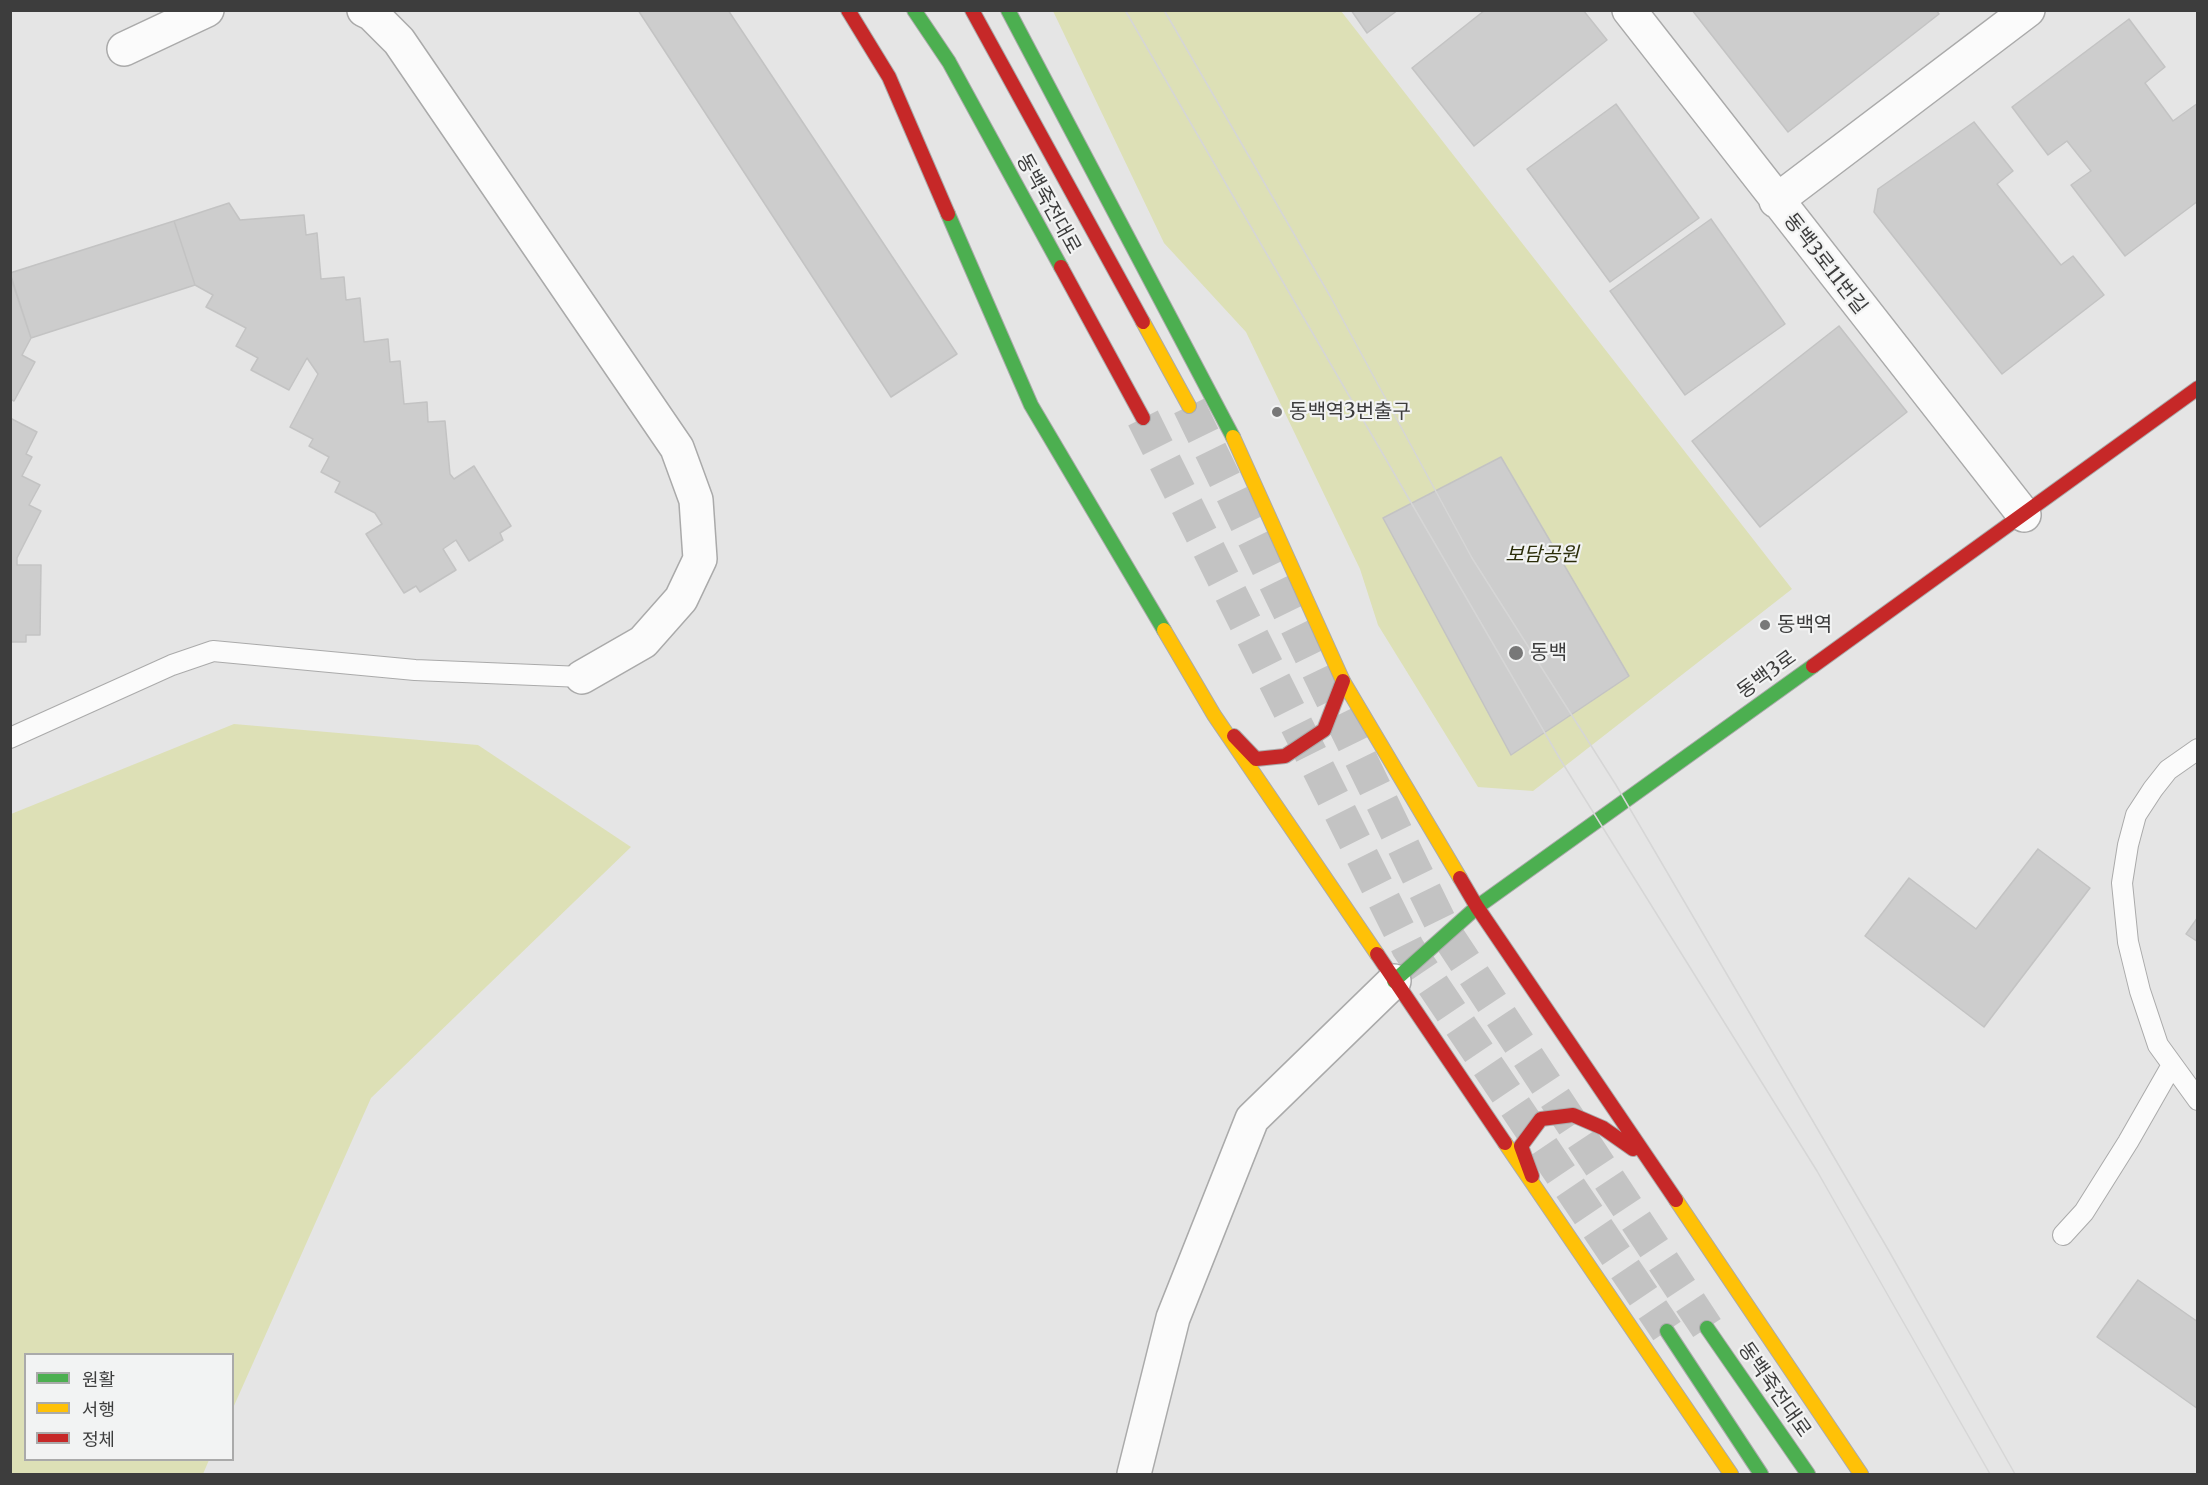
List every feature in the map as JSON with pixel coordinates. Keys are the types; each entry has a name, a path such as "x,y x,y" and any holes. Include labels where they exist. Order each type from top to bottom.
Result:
{"main road":[{"path":"848,10 889,77 1031,405 1214,716 1731,1474"},
{"name":"동백죽전대로","path":"914,10 949,63 1143,418"},
{"name":"동백죽전대로","path":"972,10 1189,406"},
{"path":"1008,10 1230,430 1343,681 1477,907 1862,1474"},
{"name":"동백3로","path":"1394,981 1477,907 2198,388"},
{"path":"1214,716 1256,759 1285,756 1324,730 1343,681"},
{"path":"1538,1191 1521,1146 1541,1119 1573,1115 1603,1128 1645,1156"},
{"name":"동백죽전대로","path":"1707,1328 1809,1474"},
{"path":"1667,1332 1761,1474"}],"street":[{"path":"124,49 207,10"},
{"path":"364,10 372,14 399,41 677,448 696,500 700,559 681,599 643,642 582,677"},
{"name":"동백3로11번길","path":"1629,10 1776,201 2024,515"},
{"path":"1776,201 2028,10"},
{"path":"1134,1474 1173,1318 1252,1119 1394,981"}],"lane":[{"path":"10,738 172,664 213,651 415,670 582,677"},
{"path":"2198,749 2168,770 2136,815 2128,844 2122,883 2128,942 2140,991 2158,1046 2198,1100"},
{"path":"2063,1235 2084,1212 2172,1065"}],"green space":[{"name":"보담공원","path":"1053,11 1341,11 1792,589 1533,791 1478,787 1378,625 1360,569 1246,332 1164,243"},
{"path":"234,724 478,745 631,847 371,1098 234,1406 234,1353 24,1353 24,1461 209,1461 203,1474 11,1474 11,814"}],"building":[{"path":"638,10 728,10 957,354 891,397"},
{"path":"1351,10 1398,10 1367,33"},
{"path":"1485,10 1583,10 1607,40 1474,146 1412,68"},
{"path":"1692,10 1936,10 1939,14 1788,132"},
{"path":"2129,19 2165,67 2145,83 2173,121 2198,103 2198,201 2125,256 2071,185 2091,171 2067,141 2048,155 2012,107"},
{"path":"1616,104 1699,218 1610,282 1527,169"},
{"path":"1974,122 2013,171 1997,184 2061,265 2073,256 2104,295 2002,374 1874,212 1878,189"},
{"path":"229,203 240,220 304,215 306,235 317,233 321,279 344,277 346,300 360,298 364,342 388,339 390,362 400,361 404,404 427,402 428,422 445,421 450,474 454,479 474,466 511,526 500,533 503,540 469,561 456,540 443,549 456,570 420,592 416,586 404,593 366,534 382,524 375,513 335,492 340,482 321,472 329,457 309,446 313,439 290,427 318,374 307,358 289,390 251,370 258,358 236,346 246,328 206,307 213,295 195,285 174,221"},
{"path":"1711,219 1785,324 1685,395 1610,291"},
{"path":"174,221 195,285 31,338 10,273"},
{"path":"10,275 31,338 22,355 35,362 14,401 10,399"},
{"path":"1839,326 1907,412 1760,527 1692,441"},
{"path":"10,418 37,432 26,454 32,457 22,476 40,485 29,505 41,511 17,558 17,565 41,565 40,635 26,635 26,642 10,642"},
{"path":"1501,457 1629,676 1511,755 1383,518"},
{"path":"2038,849 2090,888 1984,1027 1865,936 1909,878 1976,929"},
{"path":"2198,917 2198,942 2186,934"},
{"path":"2138,1280 2198,1322 2198,1409 2097,1337"}],"tunnel":[{"path":"1189,406 1444,930 1707,1328"},
{"path":"1143,418 1408,948 1667,1331"}],"tram line":[{"path":"1125,10 1560,759 1817,1171 1990,1474"},
{"path":"1164,10 1330,296 1472,558 1616,785 1889,1251 2015,1474"}],"traffic: fast":[{"path":"914,10 949,62 1061,267"},
{"path":"1008,10 1233,437"},
{"path":"948,214 1031,405 1164,630"},
{"path":"1394,981 1477,907 1813,666"},
{"path":"1707,1328 1808,1474"},
{"path":"1667,1331 1761,1474"}],"traffic: slow":[{"path":"1143,322 1189,406"},
{"path":"1233,437 1343,681 1460,878"},
{"path":"1164,630 1214,715 1377,954"},
{"path":"1505,1143 1731,1474"},
{"path":"1676,1200 1861,1474"}],"traffic: jam":[{"path":"848,10 889,77 948,214"},
{"path":"972,10 1143,322"},
{"path":"1061,267 1143,418"},
{"path":"1813,666 2198,388"},
{"path":"1234,736 1256,759 1285,756 1324,730 1343,681"},
{"path":"1460,878 1477,907 1676,1200"},
{"path":"1377,954 1505,1143"},
{"path":"1532,1176 1521,1146 1541,1119 1573,1115 1603,1128 1633,1149"}],"place":[{"name":"동백역3번출구","path":"1277,412"},
{"name":"동백역","path":"1765,625"},
{"name":"동백","path":"1516,653"}]}
